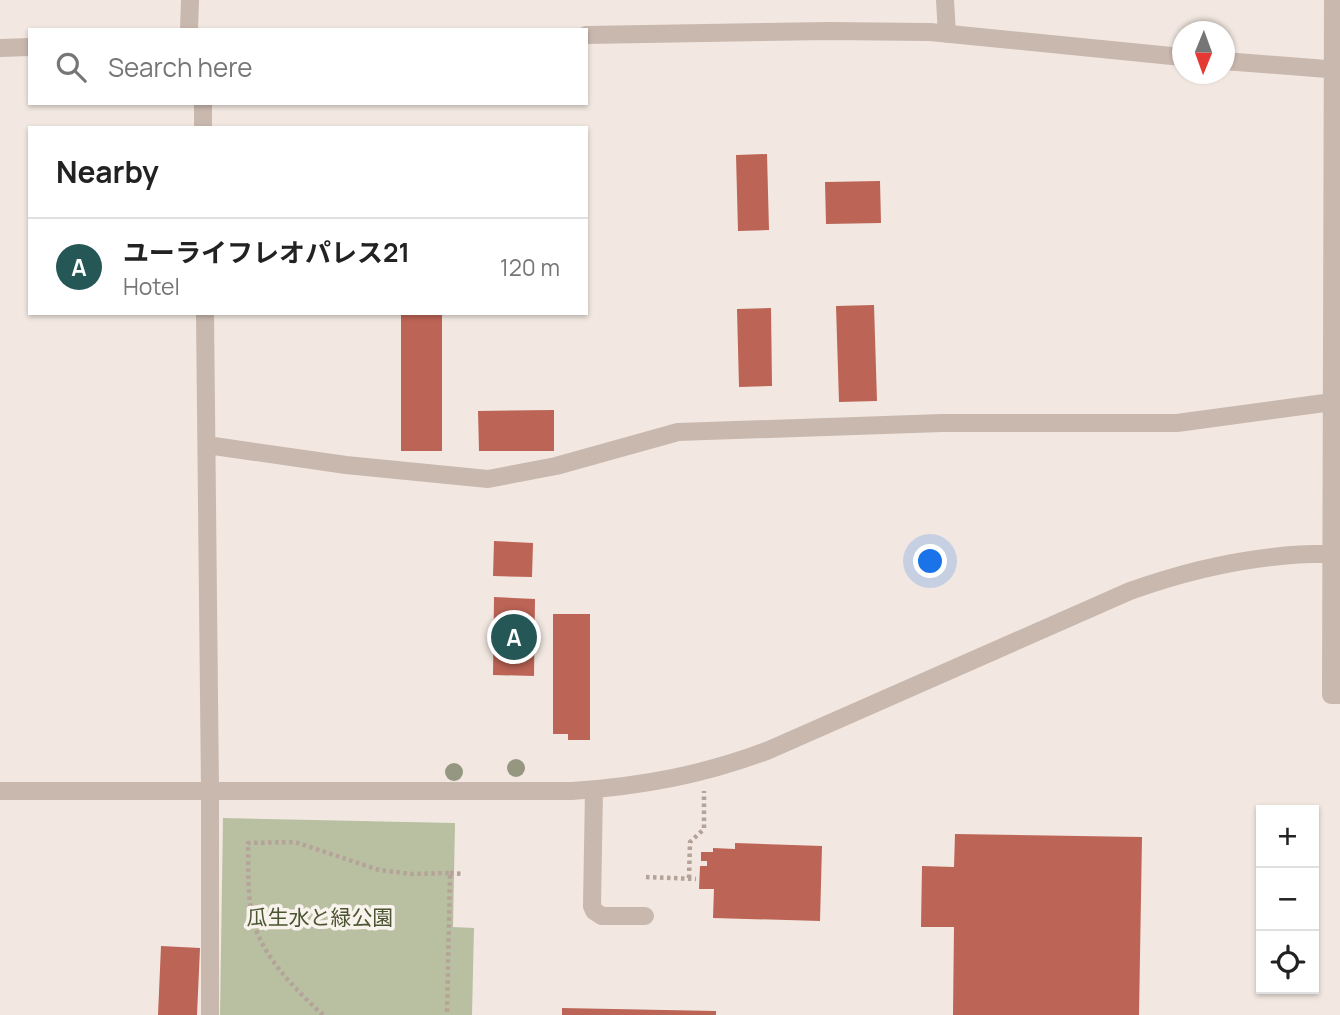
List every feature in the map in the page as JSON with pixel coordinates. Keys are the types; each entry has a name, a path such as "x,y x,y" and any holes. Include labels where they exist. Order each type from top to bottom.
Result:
{"street":[{"path":"189,28 190,0"},
{"path":"945,0 947,34"},
{"path":"1333,0 1336,70 1332,402 1336,554 1331,695 1340,695"},
{"path":"588,35 828,31 947,34 1172,56"},
{"path":"0,48 28,47"},
{"path":"1235,62 1336,70"},
{"path":"203,105 203,126"},
{"path":"205,315 210,1015"},
{"path":"207,446 346,466 488,479 556,466 678,432 942,423 1177,423 1332,402"},
{"path":"0,791 594,790 629,787 728,766 1140,587 1171,576 1214,566 1288,555 1336,554"},
{"path":"594,790 594,911 602,916 645,916"}],"path":[{"path":"689,878 690,842 704,829 705,772"},
{"path":"323,1015 274,964 257,933 249,896 248,842 295,842 379,870 412,874 464,874"},
{"path":"447,1015 450,873"},
{"path":"646,877 696,878"}],"green space":[{"name":"瓜生水と緑公園","path":"223,818 455,823 453,927 474,928 472,1015 220,1015"}],"building":[{"path":"767,154 769,230 738,231 736,155"},
{"path":"880,181 881,223 826,224 825,182"},
{"path":"874,305 877,401 839,402 836,306"},
{"path":"771,308 772,386 739,387 737,309"},
{"path":"401,315 442,315 442,451 401,451"},
{"path":"554,410 554,451 479,451 478,411"},
{"path":"494,541 533,543 532,577 493,576"},
{"path":"494,597 535,599 534,676 493,675"},
{"path":"553,614 590,614 590,740 568,740 568,734 553,734"},
{"path":"955,834 1142,837 1139,1015 953,1015 954,927 921,927 922,866 954,867"},
{"path":"735,843 822,846 820,921 713,918 714,889 699,889 700,866 707,866 707,861 701,861 701,852 713,852 713,848 735,849"},
{"path":"161,946 200,948 197,1015 158,1015"},
{"path":"562,1008 716,1011 716,1015 562,1015"}],"place":[{"name":"ユーライフレオパレス21","path":"514,637"}]}
